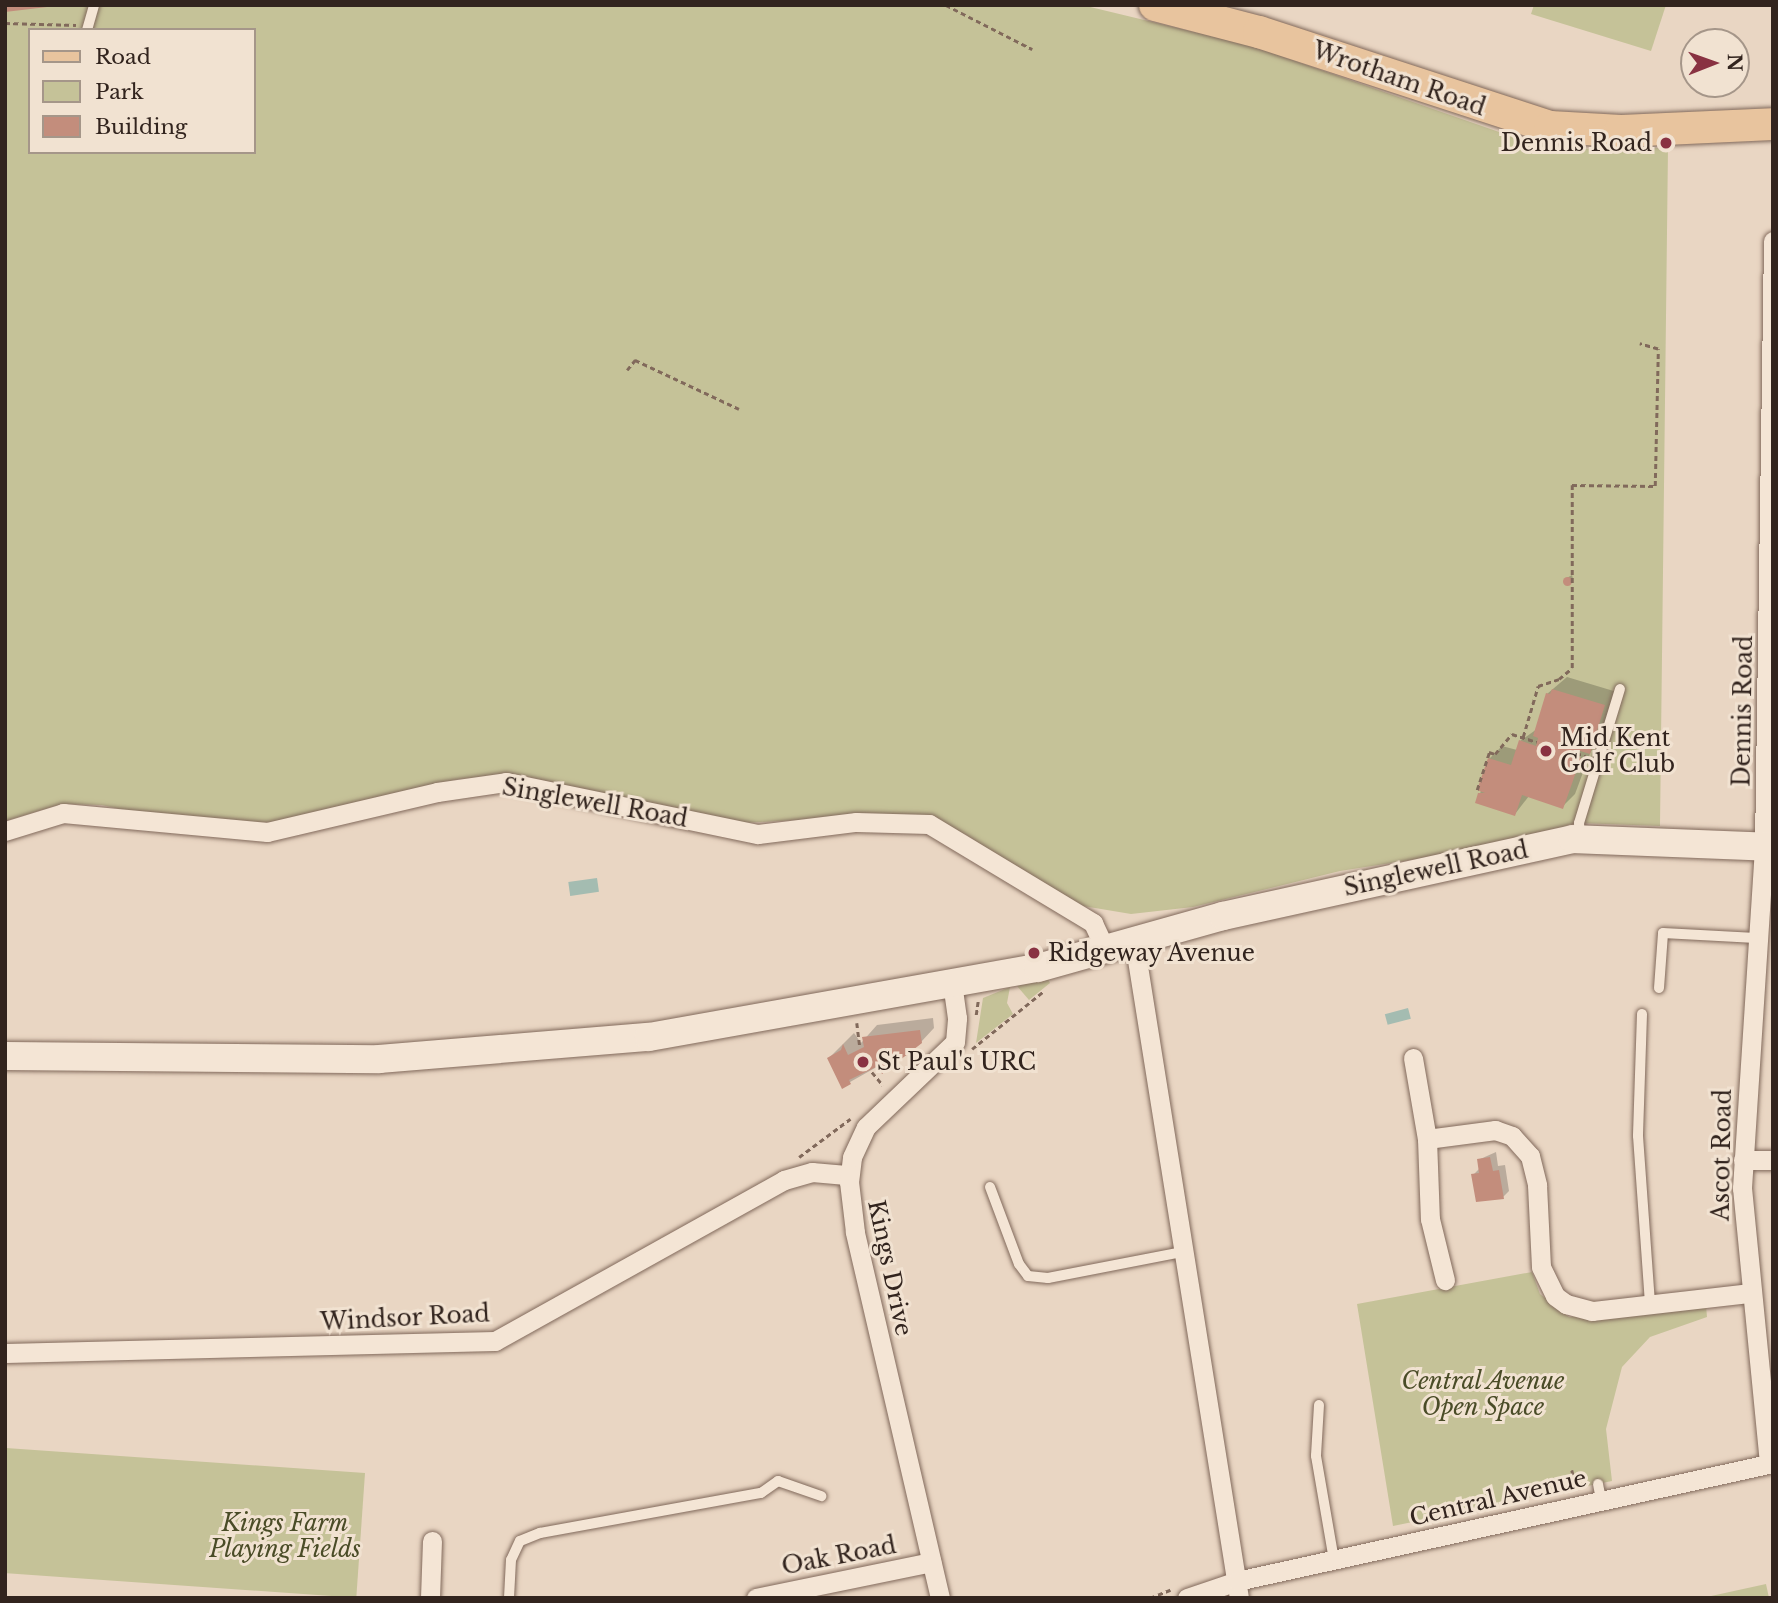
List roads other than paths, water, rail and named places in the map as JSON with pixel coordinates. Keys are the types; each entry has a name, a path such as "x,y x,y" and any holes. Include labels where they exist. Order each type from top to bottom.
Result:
{"main road":[{"name":"Wrotham Road","path":"1155,5 1271,36 1550,127 1622,131 1773,124"}],"street":[{"name":"Dennis Road","path":"1768,847 1773,241"},
{"name":"Singlewell Road","path":"5,831 63,813 267,832 437,792 506,782 758,834 856,822 929,824 1093,923 1105,949"},
{"name":"Singlewell Road","path":"5,1056 354,1059 466,1054 667,1034 1046,966 1258,908 1581,838 1768,847"},
{"name":"Ascot Road","path":"1768,847 1756,938 1743,1160 1751,1293 1771,1463"},
{"path":"1134,941 1237,1590"},
{"name":"Kings Drive","path":"940,1598 855,1232 849,1175 855,1150 868,1125 955,1042 957,1018 952,984"},
{"path":"1413,1058 1427,1139 1430,1219 1445,1280"},
{"path":"1427,1139 1495,1130 1512,1136 1535,1168 1538,1248 1555,1296 1566,1304 1592,1311 1751,1293"},
{"path":"1743,1160 1773,1160"},
{"name":"Windsor Road","path":"5,1353 495,1341 783,1180 812,1172 849,1175"},
{"name":"Central Avenue","path":"1184,1592 1237,1590 1334,1560 1600,1492 1771,1463"},
{"path":"430,1598 432,1541"},
{"name":"Oak Road","path":"756,1598 931,1562"}],"lane":[{"path":"87,28 94,5"},
{"path":"1581,838 1579,823 1619,690"},
{"path":"1659,988 1663,933 1756,938"},
{"path":"1642,1014 1638,1136 1650,1305"},
{"path":"990,1187 1018,1264 1028,1276 1048,1278 1182,1252"},
{"path":"1319,1405 1316,1456 1334,1560"},
{"path":"509,1598 510,1560 520,1541 540,1533 761,1493 778,1481 821,1496"}],"place":[{"name":"Dennis Road","path":"1666,143"},
{"name":"Mid Kent Golf Club","path":"1546,751"},
{"name":"Ridgeway Avenue","path":"1034,953"},
{"name":"St Paul's URC","path":"863,1062"}],"park label":[{"name":"Central Avenue Open Space","path":"1483,1394"},
{"name":"Kings Farm Playing Fields","path":"285,1536"}]}
